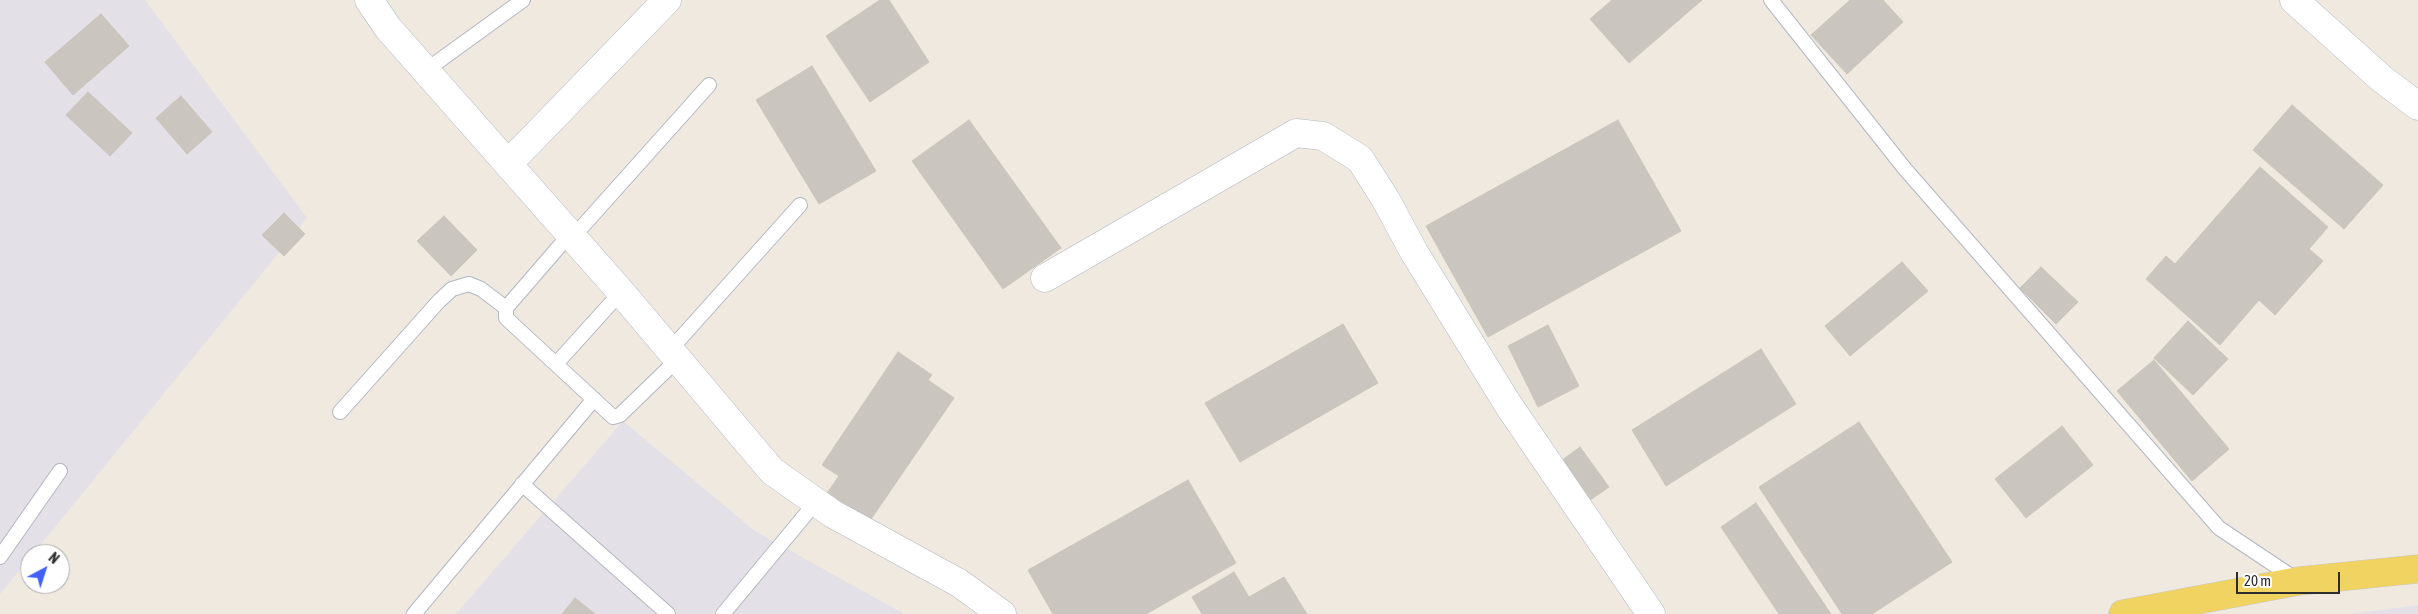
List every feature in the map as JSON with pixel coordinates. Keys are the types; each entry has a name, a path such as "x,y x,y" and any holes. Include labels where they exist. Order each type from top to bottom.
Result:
{"main road":[{"path":"2122,614 2299,581 2418,569"}],"street":[{"path":"369,0 388,28 622,292 772,471 833,514 959,583 1002,614"},
{"path":"508,164 667,0"},
{"path":"2294,0 2382,79 2418,106"},
{"path":"1045,278 1296,132 1322,136 1360,159 1386,200 1414,252 1509,406 1652,614"}],"lane":[{"path":"425,71 523,0"},
{"path":"1771,0 1905,169 2219,528 2299,581"},
{"path":"709,85 506,308 506,318 613,417 620,415 674,355 800,205"},
{"path":"340,412 439,301 452,289 469,284 482,289 506,308"},
{"path":"556,364 622,292"},
{"path":"414,614 594,399"},
{"path":"0,557 60,472"},
{"path":"522,484 668,614"},
{"path":"723,614 816,502"}],"shaded area":[{"path":"0,0 145,0 307,218 41,544 20,544 20,569 0,594"},
{"path":"623,421 755,531 904,614 456,614"},
{"path":"2418,605 2418,614 2351,614"}],"building":[{"path":"880,0 889,0 929,62 870,102 826,36"},
{"path":"1612,0 1702,0 1629,63 1590,19"},
{"path":"1850,0 1883,0 1903,22 1847,74 1811,35"},
{"path":"101,14 129,46 73,95 45,62"},
{"path":"812,66 876,171 819,204 756,100"},
{"path":"88,92 132,133 110,156 66,115"},
{"path":"181,96 212,132 187,154 156,118"},
{"path":"2292,105 2383,185 2344,229 2253,150"},
{"path":"969,120 1061,248 1003,289 912,161"},
{"path":"1618,120 1681,231 1488,337 1426,226"},
{"path":"2260,167 2328,227 2309,249 2323,261 2275,315 2259,300 2220,345 2146,279 2166,256 2175,264"},
{"path":"284,213 305,234 284,256 262,235"},
{"path":"444,216 477,250 451,276 417,241"},
{"path":"1902,262 1928,291 1850,356 1825,326"},
{"path":"2041,267 2078,302 2056,324 2020,288"},
{"path":"2188,321 2228,359 2193,395 2154,358"},
{"path":"1343,324 1378,383 1240,462 1205,403"},
{"path":"1548,325 1579,386 1538,407 1508,346"},
{"path":"1761,349 1796,404 1666,486 1632,430"},
{"path":"898,352 932,375 928,380 954,398 867,525 825,496 839,476 822,465"},
{"path":"2154,360 2229,449 2192,481 2117,391"},
{"path":"1859,422 1952,562 1872,614 1842,614 1759,487"},
{"path":"2062,426 2093,465 2026,518 1995,479"},
{"path":"1580,447 1609,487 1583,505 1554,466"},
{"path":"1188,480 1236,563 1146,614 1053,614 1028,570"},
{"path":"1756,503 1831,614 1779,614 1721,527"},
{"path":"1234,572 1249,597 1284,577 1307,614 1202,614 1192,597"},
{"path":"575,598 595,614 562,614"}]}
